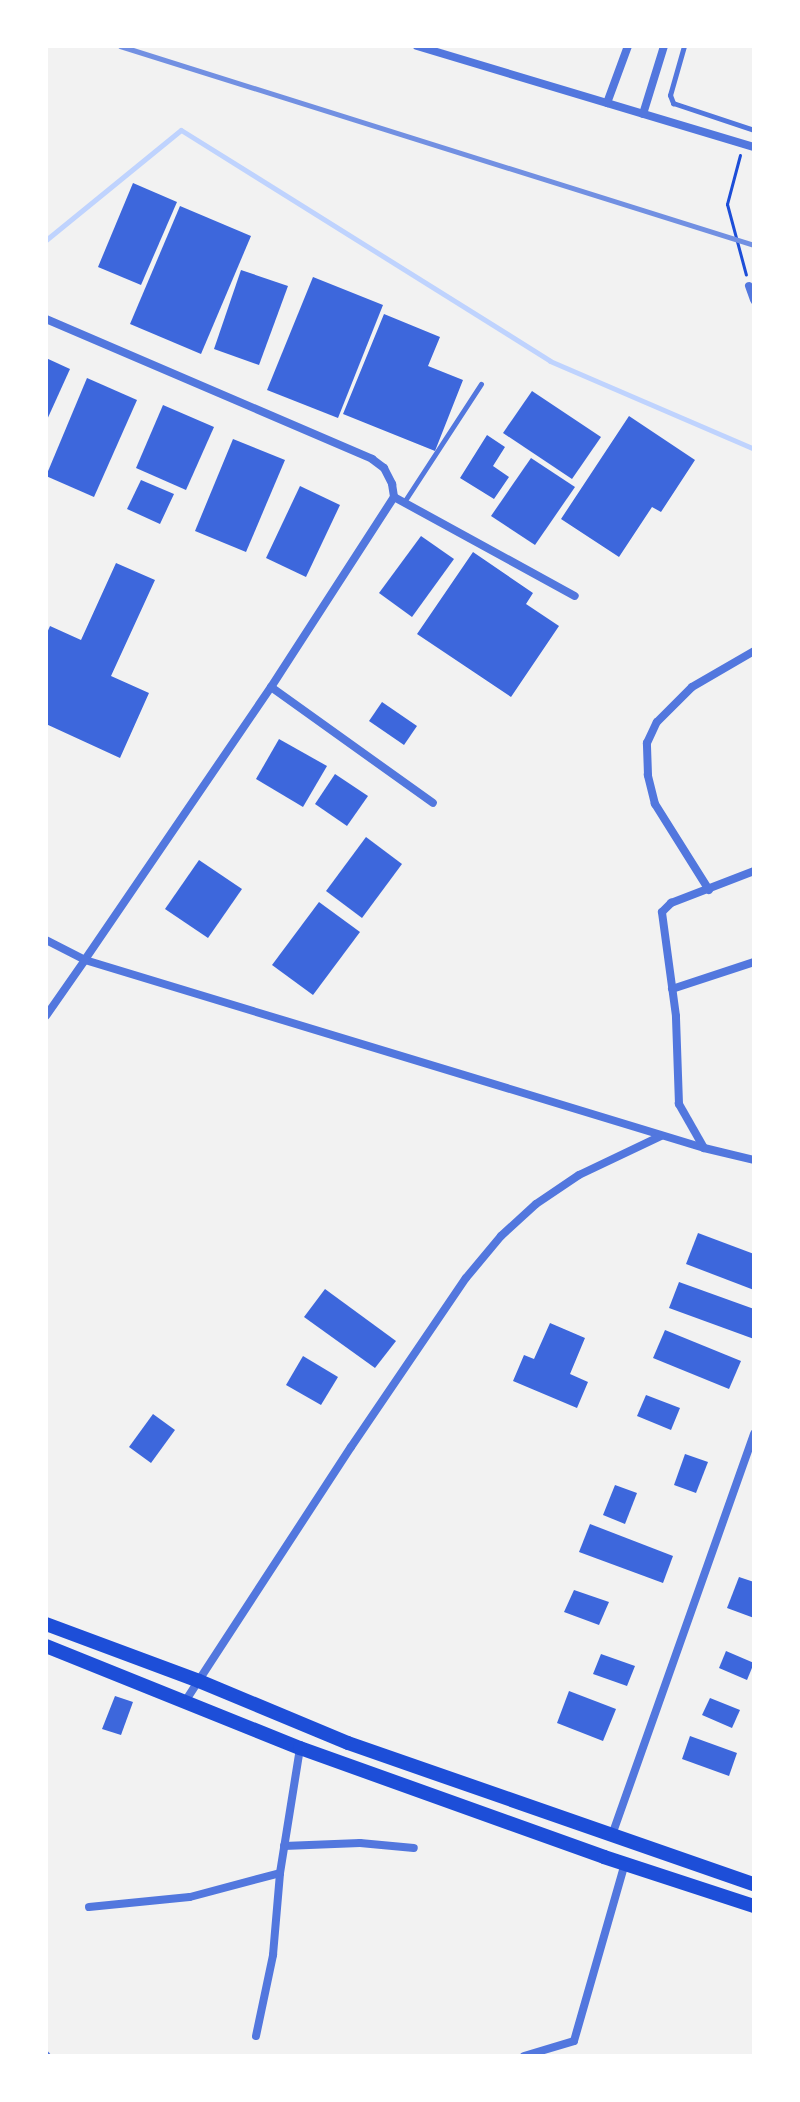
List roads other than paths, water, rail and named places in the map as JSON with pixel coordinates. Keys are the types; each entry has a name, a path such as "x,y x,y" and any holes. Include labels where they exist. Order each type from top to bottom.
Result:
{"main road":[{"path":"46,1624 414,1767 754,1884"},
{"path":"46,1646 300,1748 604,1857 754,1906"},
{"path":"407,1786 414,1767"},
{"path":"604,1857 612,1835"}],"street":[{"path":"417,46 754,147"},
{"path":"607,103 628,46"},
{"path":"643,114 664,46"},
{"path":"749,286 754,300"},
{"path":"46,319 372,459 384,468 394,497 271,687 46,1016"},
{"path":"394,497 575,596"},
{"path":"709,890 655,804 648,775 647,743 657,722 692,687 726,664 754,651"},
{"path":"271,687 433,803"},
{"path":"704,1148 679,1104 672,989 662,912 671,903 754,871"},
{"path":"46,940 85,960 704,1148 754,1160"},
{"path":"672,989 754,962"},
{"path":"186,1700 466,1278 501,1236 536,1204 579,1175 662,1135"},
{"path":"612,1835 754,1433"},
{"path":"256,2036 273,1955 280,1873 300,1748"},
{"path":"284,1846 360,1843 414,1848"},
{"path":"524,2056 574,2041 625,1863"},
{"path":"89,1907 148,1904 190,1897 280,1873"}],"lane":[{"path":"684,46 670,95 673,103 754,130"},
{"path":"404,503 481,384"}],"waterway":[{"path":"46,240 181,130 550,361 754,449"}],"railway":[{"path":"120,46 754,245"}]}
